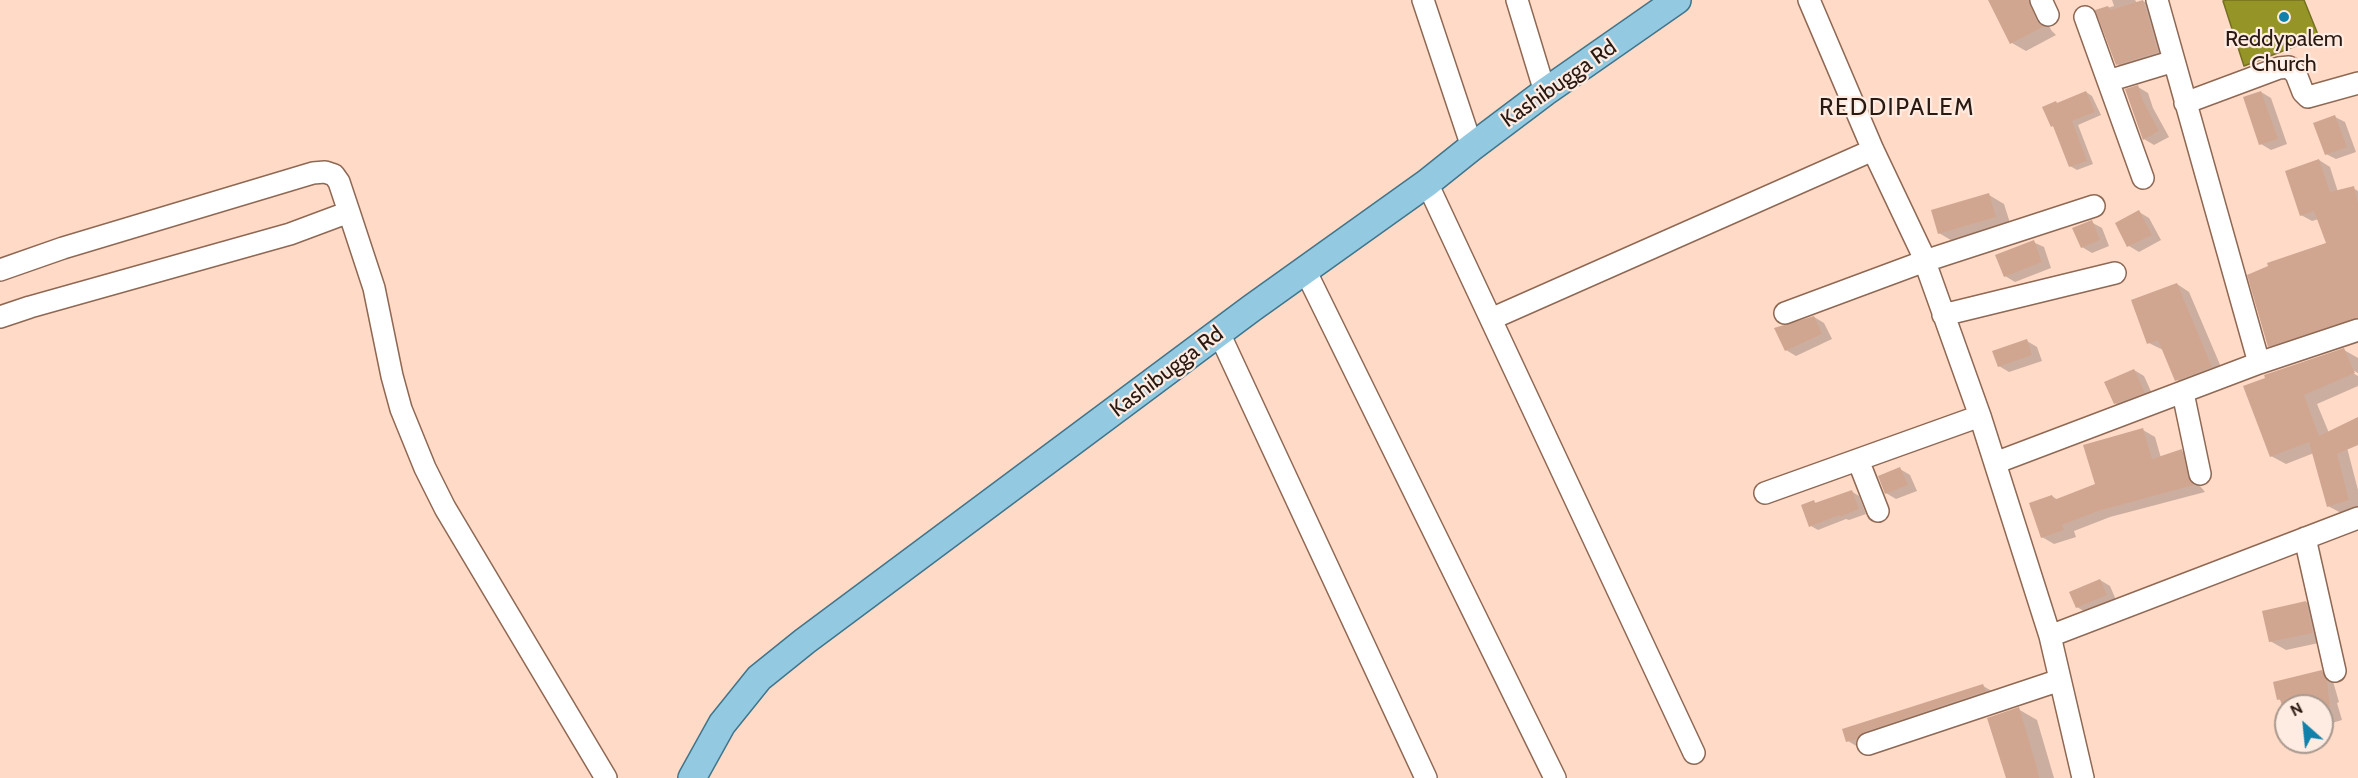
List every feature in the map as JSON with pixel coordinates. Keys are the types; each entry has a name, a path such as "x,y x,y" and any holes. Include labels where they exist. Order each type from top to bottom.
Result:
{"main road":[{"name":"Kashibugga Rd","path":"692,778 722,724 759,678 806,640 1305,270 1427,183 1545,92 1677,0"}],"street":[{"path":"1423,0 1472,147"},
{"path":"1517,0 1545,92"},
{"path":"1809,0 1873,150 1925,261 1980,416 2050,636 2083,778"},
{"path":"2157,0 2259,363"},
{"path":"2085,17 2143,178"},
{"path":"2108,81 2174,61"},
{"path":"2185,103 2279,68 2289,67 2296,74 2303,92 2308,97 2358,83"},
{"path":"1491,319 1873,150"},
{"path":"0,270 63,248 312,173 325,172 334,175 339,183 374,288 401,408 425,468 445,508 606,778"},
{"path":"1427,183 1694,753"},
{"path":"1785,314 1925,261 2094,206"},
{"path":"0,317 290,234 349,212"},
{"path":"1305,270 1555,778"},
{"path":"1943,315 2115,273"},
{"path":"1995,463 2259,363 2358,330"},
{"path":"1220,333 1426,778"},
{"path":"2183,393 2200,474"},
{"path":"1765,493 1980,416"},
{"path":"1858,460 1878,511"},
{"path":"2050,636 2358,518"},
{"path":"2305,538 2336,671"},
{"path":"1868,744 2060,680"}],"shaded area":[{"path":"2304,0 2319,37 2244,66 2223,1"}],"building":[{"path":"1988,0 2028,0 2036,20 2043,27 2010,44"},
{"path":"2143,0 2158,52 2116,65 2095,10 2108,6 2110,10"},
{"path":"2138,85 2143,101 2159,131 2143,140 2125,89"},
{"path":"2086,91 2095,112 2072,121 2087,161 2069,167 2053,126 2051,127 2042,107"},
{"path":"2261,91 2278,139 2259,145 2243,97"},
{"path":"2335,115 2347,147 2325,155 2313,123"},
{"path":"2319,159 2330,192 2354,186 2358,203 2358,318 2268,347 2247,275 2268,266 2267,263 2326,243 2314,211 2300,216 2285,171"},
{"path":"1989,193 1996,217 1938,234 1931,210"},
{"path":"2139,210 2152,235 2127,247 2115,223"},
{"path":"2092,220 2100,240 2081,248 2072,228"},
{"path":"2034,240 2042,262 2004,277 1995,255"},
{"path":"2177,283 2212,367 2175,381 2158,340 2147,344 2131,300"},
{"path":"1814,316 1822,334 1785,351 1774,328"},
{"path":"2027,339 2032,355 1998,367 1992,351"},
{"path":"2344,348 2355,373 2304,395 2319,436 2358,417 2358,445 2337,454 2349,500 2327,507 2309,442 2270,457 2243,386 2265,378 2264,375"},
{"path":"2134,369 2145,393 2114,404 2104,382"},
{"path":"2143,428 2152,459 2182,449 2188,477 2194,485 2098,511 2062,525 2064,530 2041,538 2029,503 2052,495 2054,500 2095,484 2083,445"},
{"path":"1900,467 1908,485 1885,494 1878,476"},
{"path":"1852,490 1859,509 1809,527 1801,505 1814,500 1815,503"},
{"path":"2100,579 2107,595 2076,608 2069,592"},
{"path":"2306,601 2313,633 2269,642 2262,611"},
{"path":"2322,670 2327,680 2329,694 2276,694 2273,682"},
{"path":"1983,684 1986,691 1864,732 1857,739 1846,742 1842,729"},
{"path":"2019,707 2039,778 2006,778 1987,718"}],"place":[{"name":"Reddypalem Church","path":"2284,17"}],"district":[{"name":"REDDIPALEM","path":"1897,108"}]}
